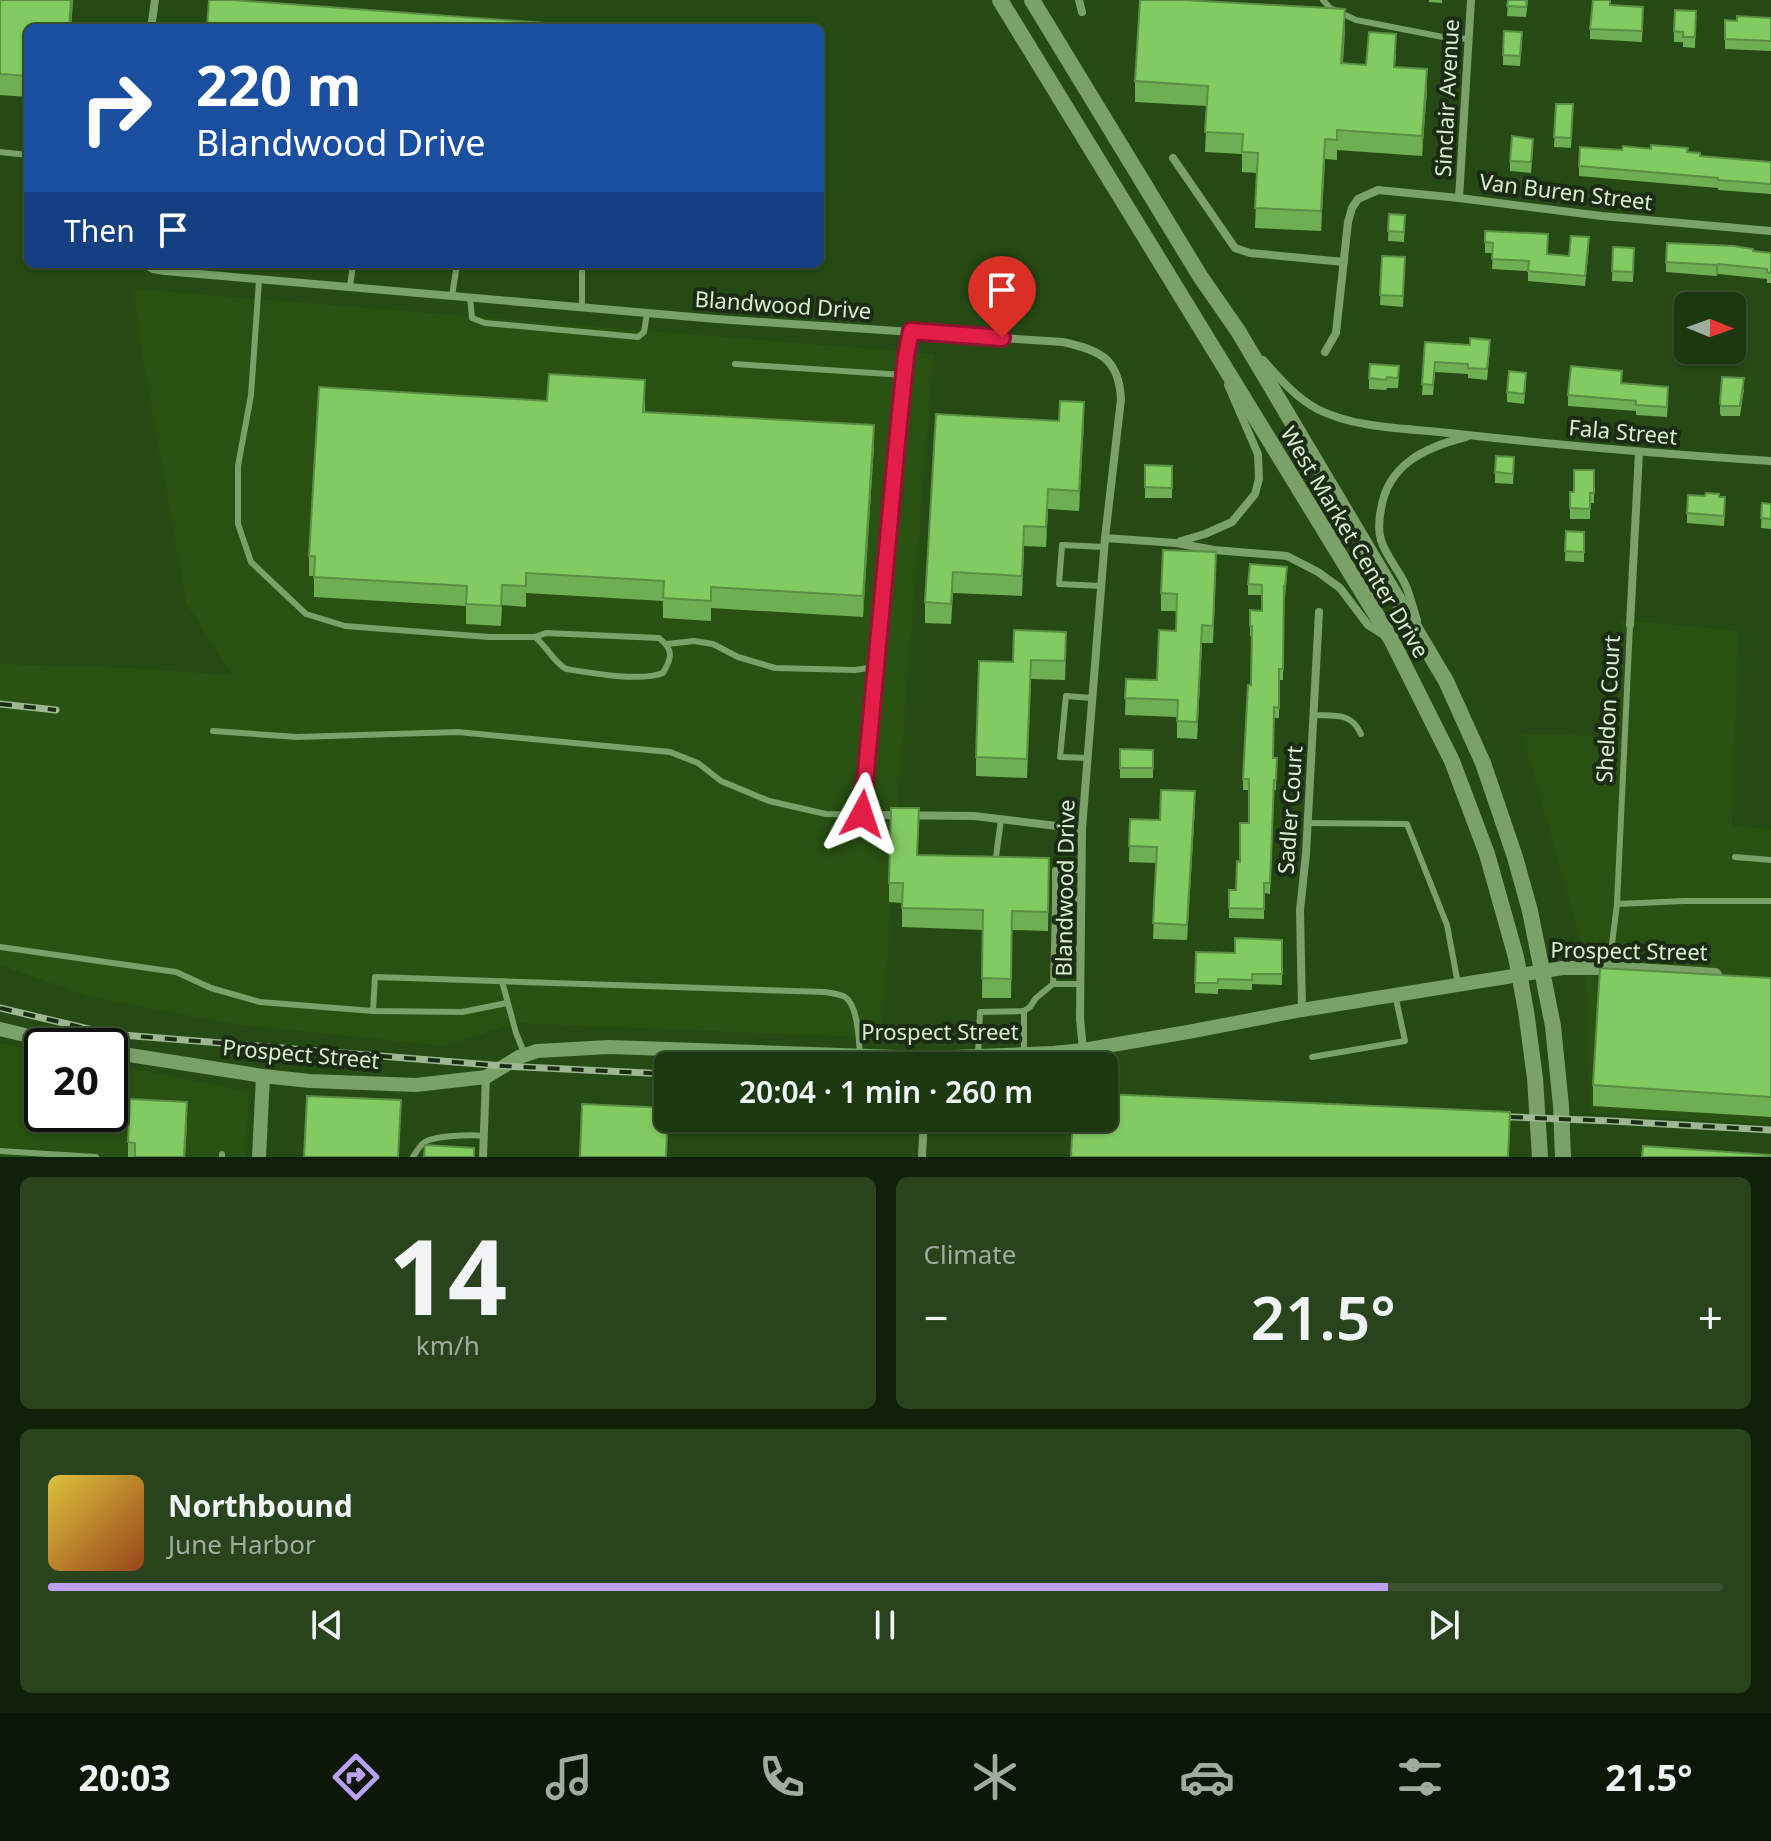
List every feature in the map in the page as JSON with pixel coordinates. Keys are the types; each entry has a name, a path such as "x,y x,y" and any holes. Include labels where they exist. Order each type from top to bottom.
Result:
{"main road":[{"name":"West Market Center Drive","path":"1000,0 1391,639 1452,761 1487,854 1516,957 1535,1078 1540,1157"},
{"name":"West Market Center Drive","path":"1032,0 1200,276 1238,331 1446,681 1483,763 1530,911 1553,1026 1563,1157"}],"street":[{"path":"152,24 155,0"},
{"path":"1079,0 1082,12"},
{"name":"Sinclair Avenue","path":"1459,198 1471,0"},
{"path":"1173,158 1235,248 1250,253 1344,262 1336,333 1325,352"},
{"name":"Van Buren Street","path":"1344,262 1352,208 1358,199 1378,190 1602,216 1771,231"},
{"name":"Blandwood Drive","path":"151,268 647,313 1063,342 1090,348 1113,368 1120,382 1121,399 1105,542 1082,829 1080,1019 1083,1050"},
{"name":"Fala Street","path":"1238,331 1285,386 1317,408 1357,423 1639,452 1771,461"},
{"path":"1176,543 1232,522 1255,494 1259,479 1258,454 1212,349"},
{"name":"Fala Street","path":"1427,651 1404,584 1380,539 1382,504 1386,489 1405,464 1430,448 1472,436"},
{"name":"Sheldon Court","path":"1630,625 1639,452"},
{"path":"1105,542 1176,543 1214,550 1287,556 1340,588 1368,625 1391,639"},
{"name":"Sadler Court","path":"1302,1010 1300,910 1308,823 1319,612"},
{"path":"867,814 974,816 1082,829"},
{"name":"Prospect Street","path":"1054,1052 1083,1050 1395,994 1563,968 1727,976"},
{"path":"0,1029 24,1035"},
{"name":"Prospect Street","path":"128,1055 310,1081 416,1085 486,1077 525,1055 562,1048 766,1052"},
{"path":"259,1157 263,1076"},
{"path":"483,1157 486,1077"},
{"path":"922,1157 923,1132"}],"lane":[{"path":"1323,0 1330,8 1356,20 1469,39"},
{"path":"0,152 24,155"},
{"path":"213,276 214,268"},
{"path":"350,287 352,268"},
{"path":"452,296 456,268"},
{"path":"582,268 582,307"},
{"path":"259,280 251,395 238,466 238,524 251,562 306,614 345,626 489,637 535,637 546,633 659,638 667,644 670,661 663,673 656,676 566,669 535,637"},
{"path":"470,297 470,314 476,321 638,337 644,332 647,313"},
{"path":"213,731 297,737 458,732 670,752 698,763 721,781 769,801 826,814 867,814 875,667 911,331"},
{"path":"735,364 904,375"},
{"path":"1102,586 1059,584 1062,545 1105,542"},
{"name":"Sheldon Court","path":"1609,968 1617,904 1630,625"},
{"path":"667,644 694,641 713,644 738,657 775,668 855,670 875,667"},
{"path":"1088,758 1060,757 1066,696 1092,698"},
{"path":"1313,715 1342,716 1357,726 1361,734"},
{"path":"994,869 1001,820"},
{"path":"1308,823 1407,824 1447,925 1458,984"},
{"path":"1735,857 1771,860"},
{"path":"1053,984 1055,870 1082,870"},
{"path":"1055,899 1082,899"},
{"path":"1617,904 1771,901"},
{"path":"0,947 176,972 211,988 260,1002 373,1011 462,1012 507,1003"},
{"path":"1054,948 1081,949"},
{"path":"373,1011 375,977 825,992 845,997 851,1003 859,1029 860,1052"},
{"path":"502,981 525,1055"},
{"path":"978,1052 980,1012 1024,1011 1053,984 1081,984"},
{"path":"1312,1057 1405,1041 1395,994"},
{"path":"1024,1011 1024,1052"},
{"path":"413,1157 424,1142 432,1139 469,1134 484,1136"},
{"path":"0,1151 96,1157"}],"shaded area":[{"path":"134,289 934,354 882,1038 517,1023 444,1046 232,1024 87,996 0,965 0,664 233,675 186,603 139,340"},
{"path":"1621,620 1739,631 1732,826 1771,829 1771,1125 1589,1113 1584,954 1522,734 1614,736"},
{"path":"0,1043 24,1048 24,1132 128,1132 128,1068 249,1092 246,1157 0,1157"}],"building":[{"path":"0,0 71,0 69,24 24,24 24,76 0,74"},
{"path":"209,0 233,0 559,24 207,24"},
{"path":"1140,0 1345,9 1341,63 1366,65 1369,32 1396,34 1394,67 1427,69 1422,136 1337,130 1337,140 1325,139 1321,211 1255,208 1258,153 1242,152 1243,134 1205,132 1208,86 1135,81"},
{"path":"1508,0 1527,0 1526,7 1507,6"},
{"path":"1593,0 1610,0 1610,5 1643,7 1642,31 1590,29"},
{"path":"1675,10 1696,11 1695,37 1683,37 1683,32 1674,31"},
{"path":"1737,16 1771,18 1771,41 1725,39 1725,20 1737,21"},
{"path":"1504,31 1522,32 1520,56 1503,55"},
{"path":"1556,104 1573,104 1571,138 1554,137"},
{"path":"1512,136 1533,139 1531,162 1510,161"},
{"path":"1651,145 1688,148 1687,152 1700,153 1700,156 1771,162 1771,184 1579,166 1580,147 1622,150 1623,146 1651,149"},
{"path":"1389,214 1405,215 1404,232 1388,231"},
{"path":"1485,231 1548,234 1547,254 1569,256 1571,236 1589,237 1585,276 1528,271 1529,261 1492,259 1493,243 1485,242"},
{"path":"1667,243 1734,246 1771,253 1771,273 1767,269 1666,262"},
{"path":"1613,247 1634,248 1633,272 1612,271"},
{"path":"1382,256 1405,257 1403,296 1380,295"},
{"path":"1470,338 1490,340 1487,369 1468,368 1468,364 1435,362 1433,385 1422,384 1425,342 1470,345"},
{"path":"1370,364 1399,366 1398,378 1369,378"},
{"path":"1571,366 1622,371 1621,383 1668,387 1667,407 1568,395"},
{"path":"1509,371 1526,373 1524,394 1507,392"},
{"path":"549,374 645,380 643,412 874,425 863,596 711,587 711,601 663,598 664,581 526,573 526,586 502,585 501,606 466,604 467,586 314,577 315,556 309,556 319,387 547,401"},
{"path":"1722,377 1744,378 1740,406 1721,406"},
{"path":"1060,401 1084,402 1079,491 1048,489 1046,527 1024,526 1022,576 953,572 951,604 925,602 936,414 1059,421"},
{"path":"1496,456 1514,457 1513,474 1495,472"},
{"path":"1145,465 1172,466 1172,488 1145,487"},
{"path":"1574,470 1594,470 1590,509 1570,508"},
{"path":"1706,493 1725,497 1724,516 1687,513 1688,495 1705,496"},
{"path":"1762,503 1771,504 1771,519 1761,518"},
{"path":"1566,531 1584,532 1584,552 1565,551"},
{"path":"1163,550 1216,552 1213,626 1202,625 1197,722 1177,721 1178,700 1125,698 1126,679 1157,680 1159,630 1176,631 1177,594 1161,593"},
{"path":"1250,564 1287,567 1283,669 1279,669 1279,708 1274,707 1273,758 1277,758 1270,883 1264,883 1264,909 1229,908 1229,890 1236,890 1237,861 1240,862 1240,823 1249,823 1249,779 1243,779 1248,685 1251,685 1250,610 1262,611 1262,585 1248,584"},
{"path":"1014,630 1066,632 1065,661 1031,660 1027,759 976,757 979,661 1013,662"},
{"path":"1120,749 1153,750 1153,768 1120,768"},
{"path":"1161,790 1195,791 1187,925 1153,923 1157,847 1129,846 1130,819 1160,820"},
{"path":"891,808 919,808 917,855 1049,858 1048,912 1012,911 1011,979 982,978 983,910 902,908 903,883 889,883"},
{"path":"1235,938 1282,940 1282,974 1252,974 1252,980 1218,979 1218,983 1195,983 1196,952 1235,953"},
{"path":"1600,968 1771,978 1771,1097 1593,1085"},
{"path":"1118,1095 1510,1112 1508,1157 1071,1157 1072,1132 1118,1132"},
{"path":"307,1096 401,1100 398,1157 304,1157"},
{"path":"130,1099 187,1102 184,1157 135,1157 135,1143 128,1142"},
{"path":"582,1104 654,1107 654,1132 667,1132 666,1157 580,1157"},
{"path":"425,1145 474,1148 474,1157 424,1157"},
{"path":"1643,1146 1771,1155 1771,1157 1642,1157"}],"railway":[{"path":"0,704 56,710"},
{"path":"0,1008 110,1034 504,1066 654,1073"},
{"path":"1487,1116 1771,1130"}],"route":[{"path":"862,814 897,443 911,331 1002,338"}]}
